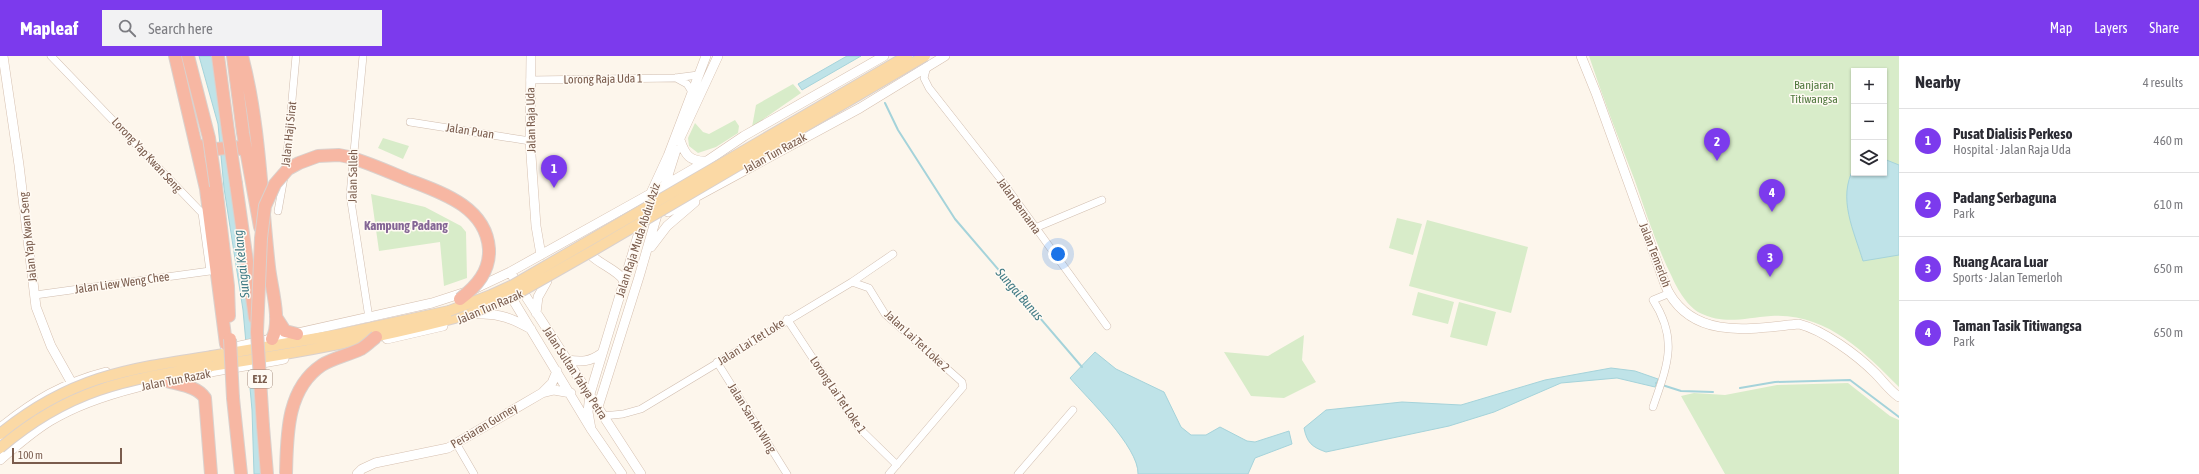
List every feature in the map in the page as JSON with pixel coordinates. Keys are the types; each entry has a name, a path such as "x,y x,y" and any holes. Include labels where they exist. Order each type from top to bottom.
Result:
{"highway":[{"path":"176,56 207,150 236,147 242,150 247,159"},
{"path":"176,56 206,189 233,398"},
{"name":"E12","path":"188,56 209,138 224,242 228,286 233,398 240,474"},
{"name":"E12","path":"218,56 257,332 267,474"},
{"path":"233,56 242,133 255,205 269,267"},
{"path":"242,56 252,94 261,168 269,267 276,317 272,339"},
{"path":"236,147 242,133"},
{"path":"257,332 261,238 265,206 275,184 288,169 318,156 339,155 360,160 444,194 462,204 476,218 488,241 487,265 476,286 448,311"},
{"path":"276,317 285,331 297,334"},
{"path":"286,474 288,433 292,407 304,383 321,366 362,348 376,337"},
{"path":"167,381 192,388 202,394 205,398 211,474"}],"main road":[{"name":"Jalan Yap Kwan Seng","path":"3,56 19,165 34,295 41,325 76,392 74,409"},
{"name":"Jalan Raja Uda","path":"531,56 530,140 537,233 541,254"},
{"name":"Jalan Raja Muda Abdul Aziz","path":"591,429 588,412 590,394 650,194 668,156 706,56"},
{"name":"Jalan Raja Muda Abdul Aziz","path":"598,407 646,255 665,186 680,140 718,56"},
{"name":"Jalan Tun Razak","path":"0,428 45,396 72,382 153,361 223,350 369,318 450,298 510,272 665,186 757,129 884,56"},
{"name":"Jalan Tun Razak","path":"0,434 40,404 82,383 99,377 163,363 341,334 448,311 486,297 513,284 907,56"},
{"name":"Jalan Tun Razak","path":"0,448 41,417 64,403 90,391 151,376 307,352 376,337 470,314 515,295 775,145 925,56"},
{"name":"Jalan Tun Razak","path":"0,460 50,421 74,409 121,391 415,334 479,314 524,294 765,158 860,108 945,56"},
{"name":"Jalan Temerloh","path":"1581,56 1670,294 1690,315 1701,322 1720,328 1740,329 1799,324 1807,326 1825,335 1860,360 1899,397"},
{"path":"698,76 708,79"},
{"path":"757,129 746,144 747,151 752,156 765,158"},
{"path":"680,140 688,157 694,161 707,161"},
{"path":"646,255 659,234 713,187"},
{"path":"592,256 605,267 621,276 624,282"},
{"name":"Jalan Sultan Yahya Petra","path":"510,272 641,474"},
{"name":"Jalan Sultan Yahya Petra","path":"499,277 558,371 591,429 622,474"},
{"path":"536,314 538,297 547,281"},
{"path":"479,314 494,313 533,330"},
{"path":"567,360 593,360 602,353"},
{"name":"Persiaran Gurney","path":"358,474 362,469 375,463 448,448 542,393 552,383 558,371"},
{"name":"Persiaran Gurney","path":"542,393 554,390 571,393"}],"street":[{"name":"Lorong Yap Kwan Seng","path":"51,56 202,213 210,271"},
{"name":"Jalan Haji Sirat","path":"278,211 286,166 296,56"},
{"name":"Jalan Salleh","path":"363,56 350,195 369,318"},
{"name":"Jalan Bernama","path":"927,66 924,78 929,88 998,177 1106,326"},
{"name":"Lorong Raja Uda 1","path":"530,80 675,78 698,76"},
{"name":"Jalan Bernama","path":"910,77 929,88"},
{"path":"675,78 686,84 692,92"},
{"name":"Jalan Puan","path":"410,122 530,140"},
{"path":"1035,228 1102,200"},
{"name":"Jalan Lai Tet Loke","path":"604,416 623,414 641,409 852,282 894,254"},
{"name":"Jalan Liew Weng Chee","path":"34,295 210,271"},
{"name":"Jalan Lai Tet Loke 2","path":"852,282 869,288 885,314 962,382 963,387 897,465"},
{"path":"1653,406 1668,358 1668,337 1659,310 1653,300 1670,294"},
{"name":"Lorong Lai Tet Loke 1","path":"787,320 858,427 897,465"},
{"name":"Jalan San Ah Wing","path":"717,362 787,474"},
{"path":"1018,474 1073,410"},
{"path":"456,443 474,474"},
{"path":"889,474 897,465"}],"green space":[{"name":"Banjaran Titiwangsa","path":"1589,56 1899,56 1899,387 1872,360 1842,337 1809,321 1791,317 1771,316 1726,320 1709,317 1691,307 1677,287 1661,254"},
{"path":"793,84 801,93 752,127 756,105"},
{"path":"735,120 739,126 738,133 716,147 698,153 689,146 688,138 695,123 703,132 709,134"},
{"path":"383,138 409,146 403,159 378,148"},
{"path":"371,194 425,207 461,226 466,232 467,278 444,286 440,242 379,251"},
{"path":"1397,218 1422,224 1413,255 1389,248"},
{"path":"1427,220 1528,247 1511,313 1409,286"},
{"path":"1418,292 1454,302 1448,324 1412,315"},
{"path":"1459,302 1496,312 1487,346 1450,337"},
{"path":"1304,335 1302,360 1316,382 1284,398 1251,396 1224,352 1268,356"},
{"path":"1848,383 1890,416 1899,420 1899,474 1725,474 1681,396 1694,393 1725,395 1777,385"}],"water":[{"name":"Sungai Kelang","path":"199,56 213,56 249,298 264,474 254,474 252,410 243,310 224,188 218,124"},
{"path":"847,56 861,56 802,90 798,84"},
{"path":"1887,160 1899,165 1899,255 1863,261 1852,226 1847,203 1849,179 1851,175 1851,176 1887,176"},
{"path":"1095,352 1116,369 1164,392 1181,427 1191,435 1206,435 1220,427 1247,441 1255,442 1289,431 1292,444 1255,458 1248,474 1138,474 1136,463 1130,450 1121,437 1111,423 1070,378"},
{"path":"1611,368 1635,371 1658,379 1655,387 1617,378 1561,383 1494,412 1449,426 1326,452 1311,444 1304,428 1326,410 1402,402 1461,405 1545,380"}],"waterway":[{"name":"Sungai Bunus","path":"885,103 898,130 955,219 1082,367"},
{"path":"1740,388 1775,382 1850,380 1899,417"},
{"path":"1656,383 1681,391 1713,392"}],"place":[{"name":"Padang Serbaguna","path":"1717,161"},
{"name":"Pusat Dialisis Perkeso","path":"554,188"},
{"name":"Taman Tasik Titiwangsa","path":"1772,212"},
{"name":"Ruang Acara Luar","path":"1770,277"}],"district":[{"name":"Kampung Padang","path":"406,225"}]}
